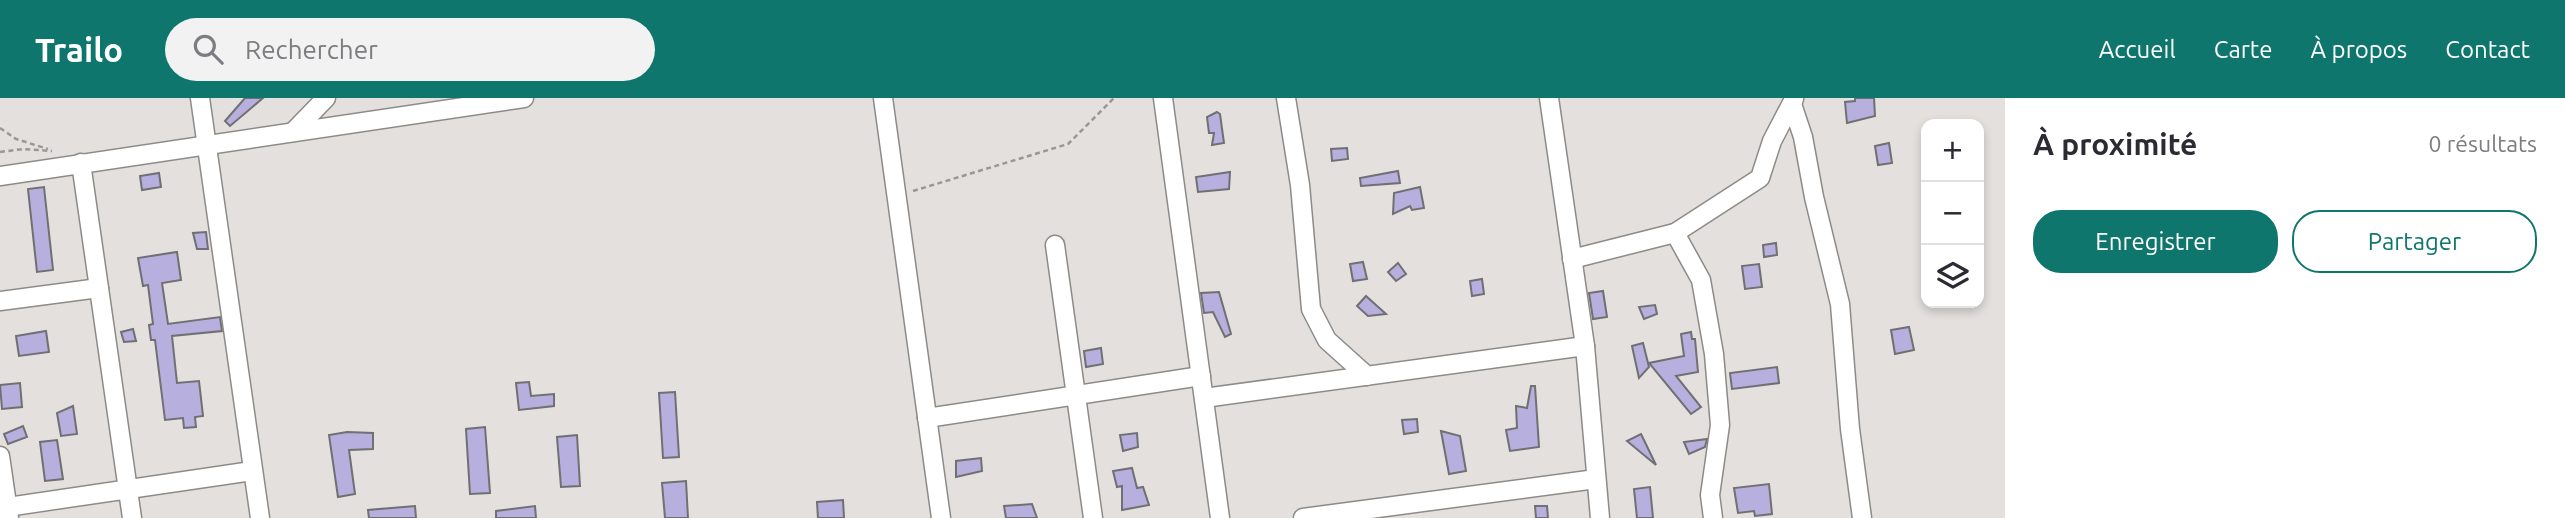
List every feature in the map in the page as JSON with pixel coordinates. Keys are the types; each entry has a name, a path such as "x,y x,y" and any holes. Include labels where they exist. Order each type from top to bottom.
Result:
{"street":[{"path":"200,98 260,518"},
{"path":"293,132 326,98"},
{"path":"0,176 524,98"},
{"path":"883,98 941,518"},
{"path":"1163,98 1220,518"},
{"path":"1286,98 1300,185 1311,309 1327,340 1367,376"},
{"path":"1549,98 1584,346 1600,518"},
{"path":"1572,259 1675,233 1760,178 1772,141 1793,101"},
{"path":"1793,101 1840,304 1850,429 1862,518"},
{"path":"81,163 132,518"},
{"path":"1675,233 1701,280 1714,354 1720,425 1710,495 1713,518"},
{"path":"1055,245 1093,518"},
{"path":"0,302 99,288"},
{"path":"1204,398 1584,346"},
{"path":"927,418 1200,376"},
{"path":"0,456 5,511 252,471"},
{"path":"1303,518 1596,479"}],"path":[{"path":"897,197 943,180 1068,144 1114,98"},
{"path":"0,128 16,139 54,152"}],"building":[{"path":"245,98 263,98 230,126 225,121"},
{"path":"1855,98 1874,98 1875,116 1847,123 1845,102 1855,101"},
{"path":"1217,112 1220,114 1224,143 1212,145 1214,133 1209,133 1207,117"},
{"path":"1889,143 1892,163 1878,165 1875,146"},
{"path":"1347,148 1348,159 1332,161 1331,149"},
{"path":"1398,171 1400,183 1361,186 1360,178"},
{"path":"1230,172 1229,189 1198,192 1196,177"},
{"path":"159,173 161,187 142,190 140,176"},
{"path":"44,187 53,270 37,272 28,189"},
{"path":"1420,187 1424,208 1412,210 1410,206 1393,214 1394,193"},
{"path":"206,232 208,249 197,249 193,233"},
{"path":"1776,243 1777,255 1764,257 1763,245"},
{"path":"177,252 181,280 162,283 168,324 220,317 222,331 172,336 177,383 199,381 203,416 195,417 196,427 184,428 183,418 165,420 155,340 151,340 149,325 153,324 148,285 143,286 138,258"},
{"path":"1363,262 1367,279 1353,281 1350,264"},
{"path":"1398,263 1406,274 1396,281 1388,272"},
{"path":"1759,264 1762,287 1745,289 1742,266"},
{"path":"1482,279 1484,294 1472,296 1470,281"},
{"path":"1603,291 1607,317 1593,319 1589,293"},
{"path":"1219,292 1231,334 1225,337 1213,312 1204,313 1201,293"},
{"path":"1366,296 1386,314 1368,316 1357,306"},
{"path":"1655,305 1657,314 1644,319 1639,307"},
{"path":"1909,327 1914,350 1895,354 1891,330"},
{"path":"133,329 136,341 124,342 121,332"},
{"path":"46,331 49,352 19,356 16,336"},
{"path":"1691,332 1692,339 1695,339 1698,372 1676,376 1701,407 1691,414 1649,363 1684,356 1681,334"},
{"path":"1643,343 1649,367 1639,378 1632,346"},
{"path":"1101,348 1103,364 1086,367 1084,351"},
{"path":"1777,367 1779,383 1732,389 1730,373"},
{"path":"529,382 531,396 554,394 554,406 519,410 516,383"},
{"path":"20,383 22,407 2,409 0,385"},
{"path":"1531,386 1535,386 1539,447 1510,451 1506,430 1517,428 1516,406 1527,408"},
{"path":"675,392 679,457 663,458 659,393"},
{"path":"73,406 77,434 61,436 57,413"},
{"path":"1417,419 1418,432 1404,434 1402,420"},
{"path":"23,426 27,437 8,444 4,434"},
{"path":"485,427 490,493 470,494 466,429"},
{"path":"1441,431 1460,436 1466,471 1449,474"},
{"path":"347,432 373,433 373,449 349,450 355,494 338,497 329,435"},
{"path":"1137,433 1138,447 1123,451 1120,435"},
{"path":"1641,434 1656,465 1627,441"},
{"path":"577,435 580,486 561,487 557,437"},
{"path":"1707,439 1705,447 1689,454 1684,442"},
{"path":"57,440 63,479 45,481 40,442"},
{"path":"981,458 982,471 956,477 956,461"},
{"path":"1132,468 1137,488 1143,487 1149,505 1122,510 1122,486 1117,487 1113,471"},
{"path":"686,481 688,518 665,518 662,483"},
{"path":"1769,484 1772,514 1755,516 1754,511 1738,513 1734,488"},
{"path":"1650,487 1653,518 1637,518 1634,489"},
{"path":"843,500 844,518 818,518 817,502"},
{"path":"1032,504 1037,518 1006,518 1004,506"},
{"path":"415,506 416,518 369,518 368,510"},
{"path":"535,506 536,518 496,518 496,511"},
{"path":"1535,506 1547,506 1548,518 1536,518"}]}
